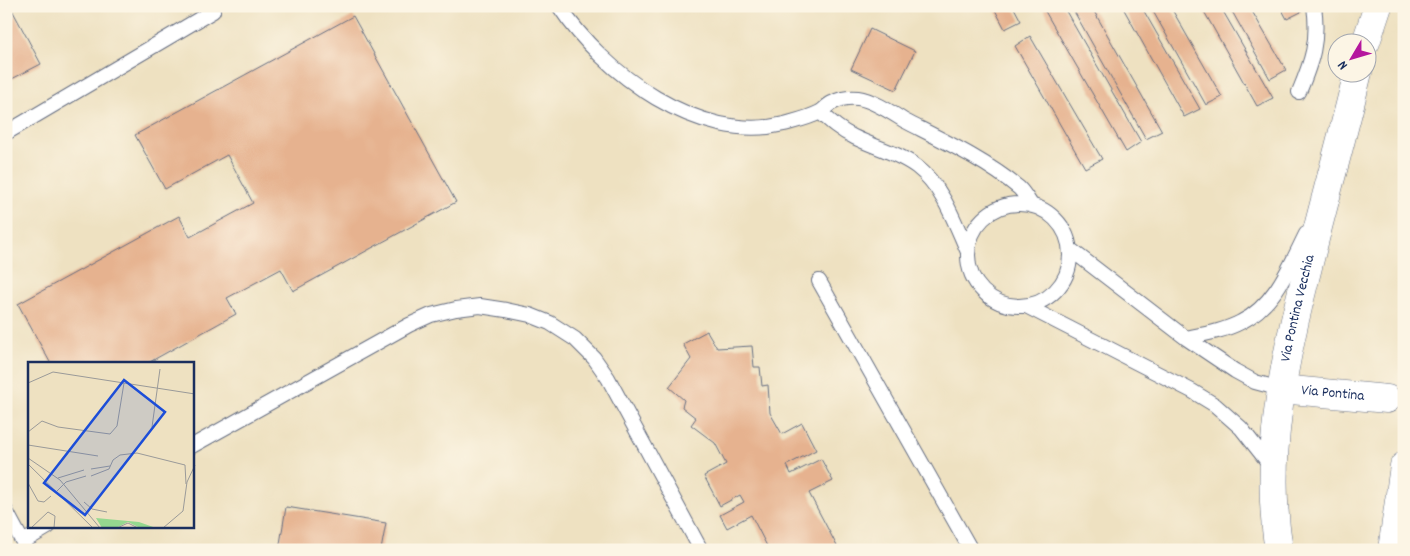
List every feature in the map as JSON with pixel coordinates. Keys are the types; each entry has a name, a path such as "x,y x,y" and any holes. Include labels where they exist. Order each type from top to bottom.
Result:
{"main road":[{"path":"1369,32 1378,6"},
{"name":"Via Pontina Vecchia","path":"1279,550 1274,517 1273,469 1281,389 1295,317 1355,82"},
{"name":"Via Pontina","path":"1281,389 1386,400"},
{"path":"1392,550 1404,466"}],"lane":[{"path":"558,6 589,44 609,64 636,86 686,112 706,120 749,128 783,124 820,112 832,103 844,98 858,98 873,104 993,168 1021,190 1032,206"},
{"path":"1299,92 1315,48 1314,6"},
{"path":"6,133 213,11"},
{"path":"820,112 846,133 899,156 922,172 940,195 968,252"},
{"path":"1186,338 1230,327 1250,317 1258,310 1278,286 1326,193"},
{"path":"1018,204 1032,206 1050,215 1061,226 1068,239 1070,249 1070,262 1060,287 1039,303 1026,306 1004,304 993,300 984,292 972,274 968,252 972,237 979,224 990,214 1003,207 1018,204"},
{"path":"1070,249 1186,338 1243,376 1255,382 1281,389"},
{"path":"819,282 971,550"},
{"path":"194,445 387,337 431,315 480,306 506,310 530,315 550,323 575,339 594,358 608,378 701,550"},
{"path":"1026,306 1192,391 1215,405 1245,432 1273,469"},
{"path":"6,511 25,546 47,528"}],"building":[{"path":"6,6 10,6 41,64 6,82"},
{"path":"993,6 1013,6 1021,21 1005,29"},
{"path":"1042,6 1063,6 1141,142 1126,152"},
{"path":"1071,6 1091,6 1162,131 1146,139"},
{"path":"1122,6 1141,6 1200,109 1184,117"},
{"path":"1150,6 1170,6 1222,97 1206,105"},
{"path":"1201,6 1220,6 1273,98 1257,106"},
{"path":"1229,6 1249,6 1286,70 1270,79"},
{"path":"1280,6 1298,6 1301,12 1287,19"},
{"path":"353,16 456,202 293,291 281,269 227,298 236,314 150,362 50,362 18,304 179,216 190,237 253,203 227,155 165,189 135,135"},
{"path":"870,29 915,51 896,90 851,69"},
{"path":"1030,36 1102,159 1085,168 1015,46"},
{"path":"707,331 717,348 752,346 754,367 760,367 762,386 768,385 770,413 782,434 802,423 816,450 787,465 791,474 821,459 833,481 809,493 839,550 769,550 751,515 727,528 720,515 744,502 740,495 720,506 704,476 726,464 715,443 691,425 696,418 682,407 684,400 669,387 691,359 683,344"},
{"path":"286,507 386,523 381,550 279,550"}]}
